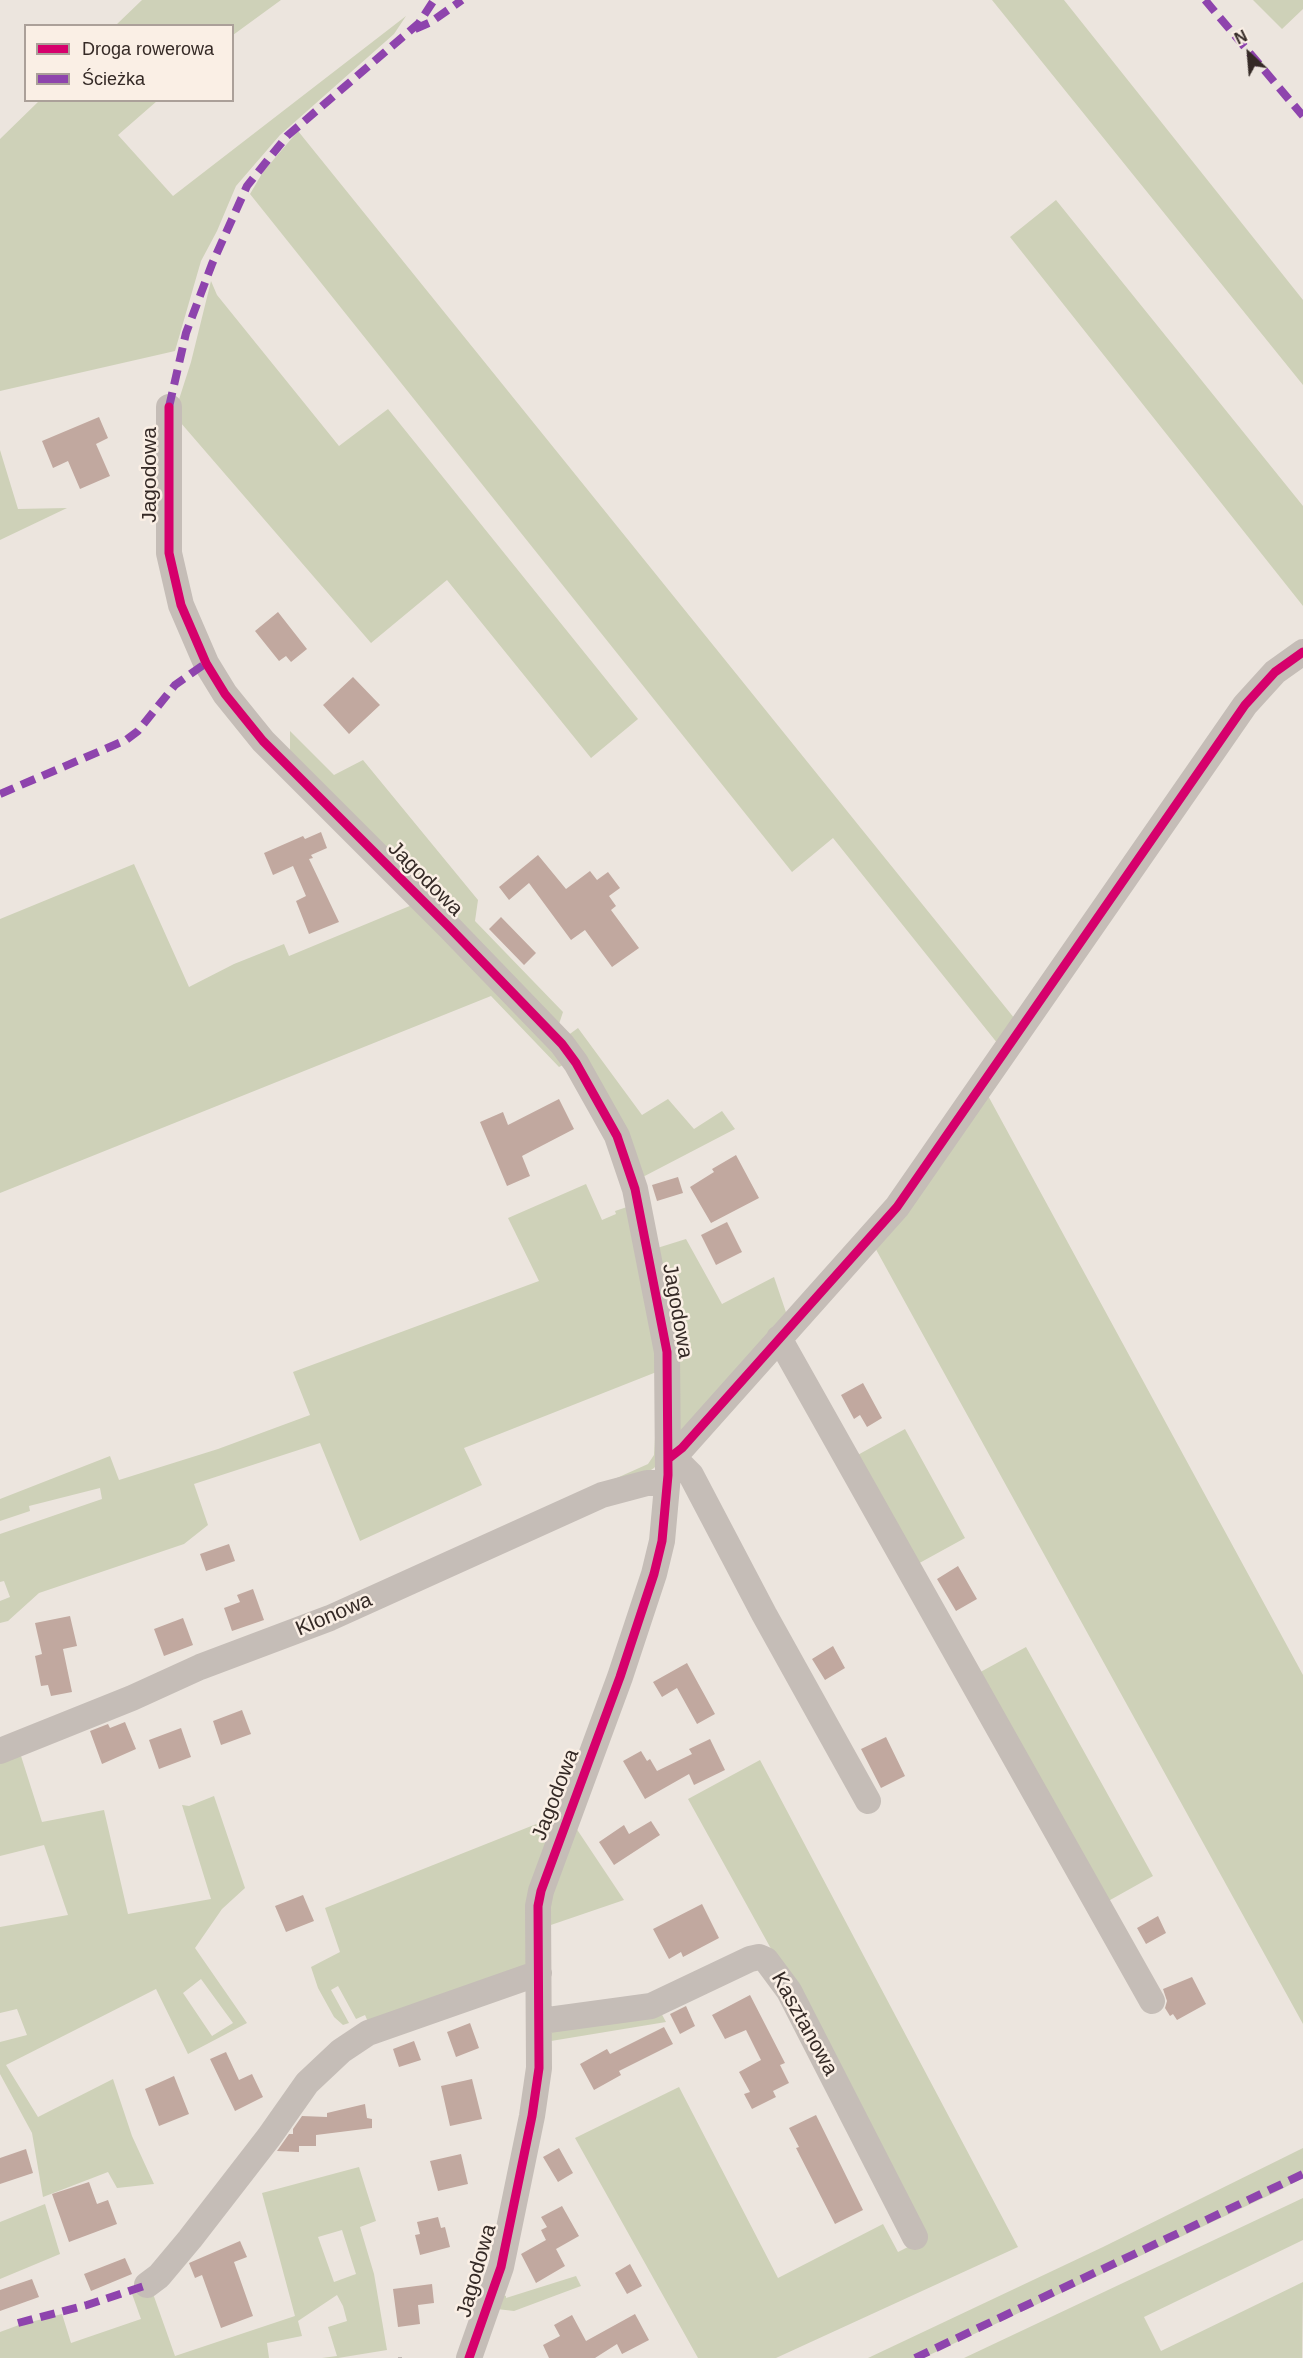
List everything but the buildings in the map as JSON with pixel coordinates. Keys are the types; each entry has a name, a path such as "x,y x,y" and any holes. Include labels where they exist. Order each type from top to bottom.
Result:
{"street":[{"name":"Jagodowa","path":"169,407 168,537 172,571 189,629 219,684 254,731 562,1044 608,1116 634,1189 665,1335 669,1375 669,1466 662,1541 654,1574 620,1677 541,1891 538,1906 541,2021 539,2072 501,2267 469,2358"},
{"path":"868,1801 764,1614 691,1475 669,1466 779,1338 897,1207 1245,705 1275,672 1303,652"},
{"path":"779,1338 1152,2001"},
{"name":"Klonowa","path":"0,1751 221,1659 330,1618 602,1495 647,1484 669,1466"},
{"name":"Kasztanowa","path":"541,2021 651,2006 750,1959 766,1960 789,1990 915,2237"},
{"path":"147,2285 159,2276 190,2239 269,2137 307,2083 341,2051 368,2034 539,1973"}],"green space":[{"path":"142,0 281,0 234,34 234,24 117,24"},
{"path":"992,0 1064,0 1303,300 1303,385"},
{"path":"1253,0 1303,0 1303,9 1282,29"},
{"path":"406,16 394,34 280,135 236,186 217,231 201,261 175,351 0,391 0,139 38,102 156,102 118,135 173,196"},
{"path":"298,131 1019,1024 1002,1049 833,838 792,872 250,194 263,172"},
{"path":"1056,200 1303,506 1303,606 1010,237"},
{"path":"211,281 217,295 339,446 388,409 638,719 591,758 447,580 371,643 174,415 191,362"},
{"path":"0,450 18,509 67,508 0,540"},
{"path":"290,731 334,775 363,760 478,900 475,921 563,1012 559,1024 290,757"},
{"path":"134,864 189,987 234,964 284,944 289,956 417,903 565,1064 559,1067 491,996 0,1193 0,919"},
{"path":"578,1028 642,1115 668,1099 694,1129 722,1111 735,1129 637,1180 567,1036"},
{"path":"986,1092 1303,1675 1303,2024 873,1244"},
{"path":"586,1184 602,1220 616,1214 615,1211 633,1205 661,1341 662,1459 654,1468 642,1476 378,1585 648,1464 654,1455 659,1371 464,1448 482,1485 360,1541 320,1443 194,1484 208,1525 184,1544 39,1593 8,1621 0,1623 0,1601 10,1597 4,1581 0,1582 0,1534 102,1499 100,1488 29,1506 30,1511 0,1521 0,1499 110,1456 119,1480 218,1449 310,1415 293,1372 539,1281 508,1218"},
{"path":"686,1239 722,1304 774,1277 789,1321 681,1442 654,1249"},
{"path":"905,1429 965,1538 914,1566 854,1457"},
{"path":"1026,1647 1153,1876 1103,1904 975,1675"},
{"path":"21,1756 42,1822 104,1810 128,1914 211,1899 182,1805 189,1806 214,1796 245,1888 222,1909 195,1948 247,2023 188,2054 156,1989 6,2065 38,2117 113,2079 132,2136 154,2184 117,2188 108,2172 43,2197 32,2133 0,2074 0,2042 27,2035 17,2009 0,2013 0,1927 68,1915 44,1845 0,1856 0,1757","holes":["201,1979 233,2023 212,2036 183,1993"]},
{"path":"760,1760 1018,2247 776,2358 698,2358 575,2138 679,2087 778,2278 883,2224 898,2252 924,2239 795,1992 688,1799"},
{"path":"559,1815 528,1967 371,2029 365,2015 356,2019 338,1986 331,1990 349,2023 343,2025 334,2017 318,1988 311,1967 340,1952 325,1908"},
{"path":"574,1825 624,1900 545,1927 543,1917"},
{"path":"659,2009 666,2022 551,2041 548,2028"},
{"path":"1303,2148 1303,2178 1274,2193 923,2358 868,2358 1103,2247"},
{"path":"359,2167 376,2221 360,2227 374,2274 387,2350 338,2358 322,2358 337,2356 328,2327 347,2321 337,2295 298,2321 302,2336 267,2343 269,2358 0,2358 0,2332 19,2325 62,2314 71,2343 141,2319 132,2294 151,2288 175,2356 295,2316 262,2193","holes":["342,2230 356,2274 334,2282 318,2237"]},
{"path":"1303,2198 1303,2240 1144,2317 1161,2351 1303,2282 1302,2358 964,2358"},
{"path":"45,2204 60,2254 0,2279 0,2222"},
{"path":"576,2276 581,2286 514,2311 497,2309 498,2293 506,2298"}],"marked path":[{"path":"169,407 186,333 212,264 247,186 287,136 419,23 434,0"},
{"path":"415,29 431,22 462,0"},
{"path":"1205,0 1303,116"},
{"path":"0,794 126,740 138,731 175,685 206,663"},
{"path":"915,2358 1303,2174"},
{"path":"18,2323 87,2305 147,2285"}],"cycle path":[{"path":"169,407 169,553 181,605 206,663 225,694 263,741 449,927 562,1044 576,1063 617,1136 635,1189 667,1352 668,1475 662,1541 654,1574 620,1677 541,1891 538,1906 539,2068 532,2116 501,2267 469,2358"},
{"path":"668,1459 682,1448 897,1207 1245,705 1275,672 1303,652"}]}
